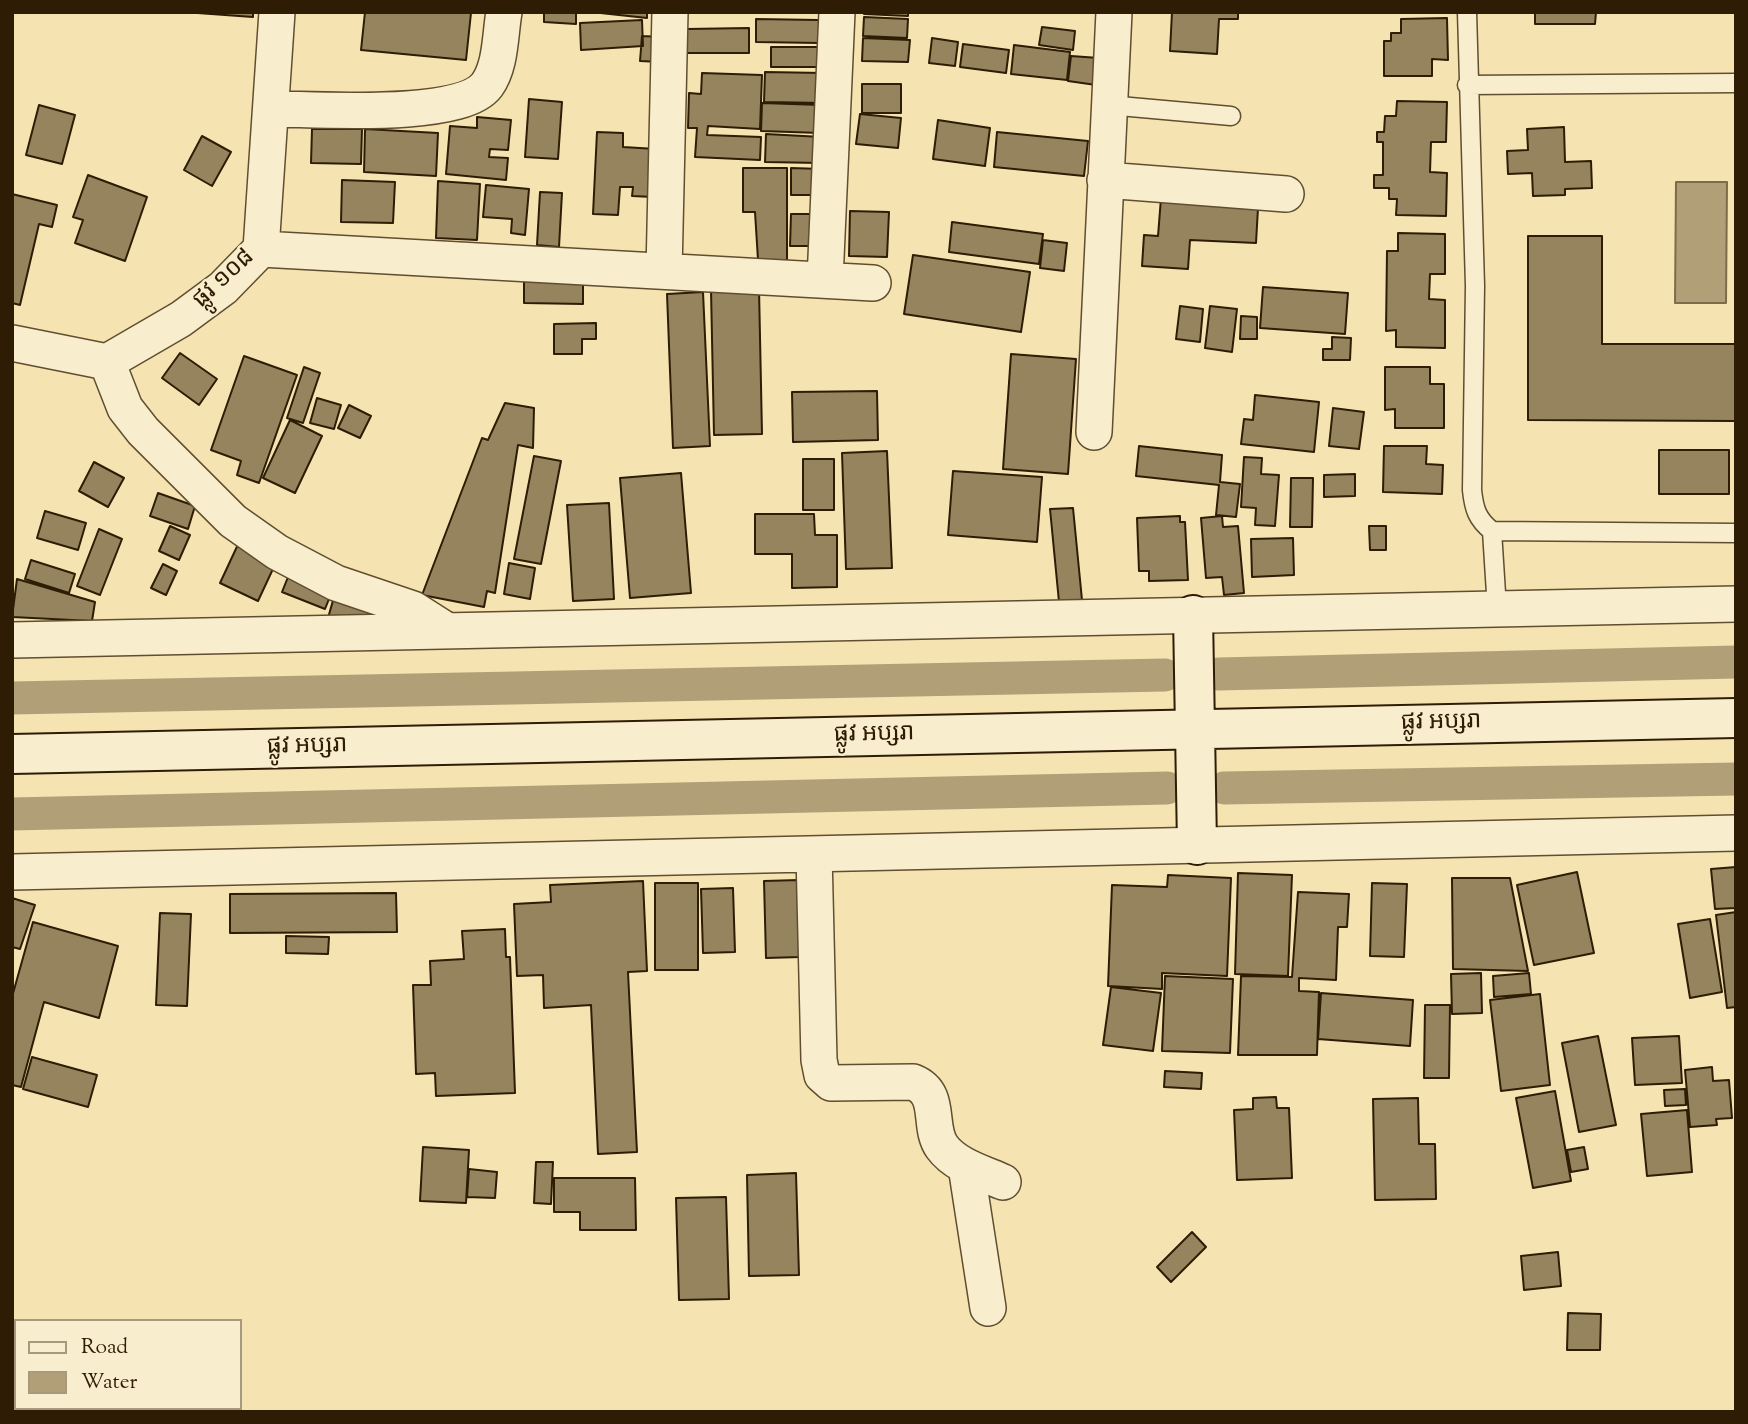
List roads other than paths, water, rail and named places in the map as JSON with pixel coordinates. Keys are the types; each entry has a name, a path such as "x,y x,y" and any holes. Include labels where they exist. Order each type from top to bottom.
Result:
{"main road":[{"path":"1193,615 1196,845"},
{"name":"ផ្លូវ អប្សរា","path":"12,754 1736,718"}],"street":[{"name":"ផ្លូវ ១០៨","path":"107,362 181,319 213,296 261,249 277,12"},
{"path":"271,109 431,108 468,101 486,86 495,69 504,12"},
{"path":"664,271 670,12"},
{"path":"825,280 837,12"},
{"path":"1094,432 1114,12"},
{"path":"1105,180 1286,194"},
{"path":"261,249 873,283"},
{"path":"12,343 107,362 121,399 137,424 233,521 277,552 336,583 413,609 446,630"},
{"path":"12,640 1736,604"},
{"path":"12,872 1736,833"},
{"path":"814,854 814,950 818,1060 822,1076 831,1083 913,1082 924,1086 930,1094 940,1145 953,1160 1003,1182"},
{"path":"966,1166 988,1308"}],"lane":[{"path":"1467,12 1467,86 1475,286 1474,511 1492,531 1736,533"},
{"path":"1467,86 1736,83"},
{"path":"1108,105 1231,116"},
{"path":"1492,531 1497,609"}],"water":[{"path":"1676,182 1727,182 1726,303 1675,303"}],"waterway":[{"path":"1218,674 1736,662"},
{"path":"12,698 1165,675"},
{"path":"1224,788 1736,779"},
{"path":"12,814 1167,788"}]}
